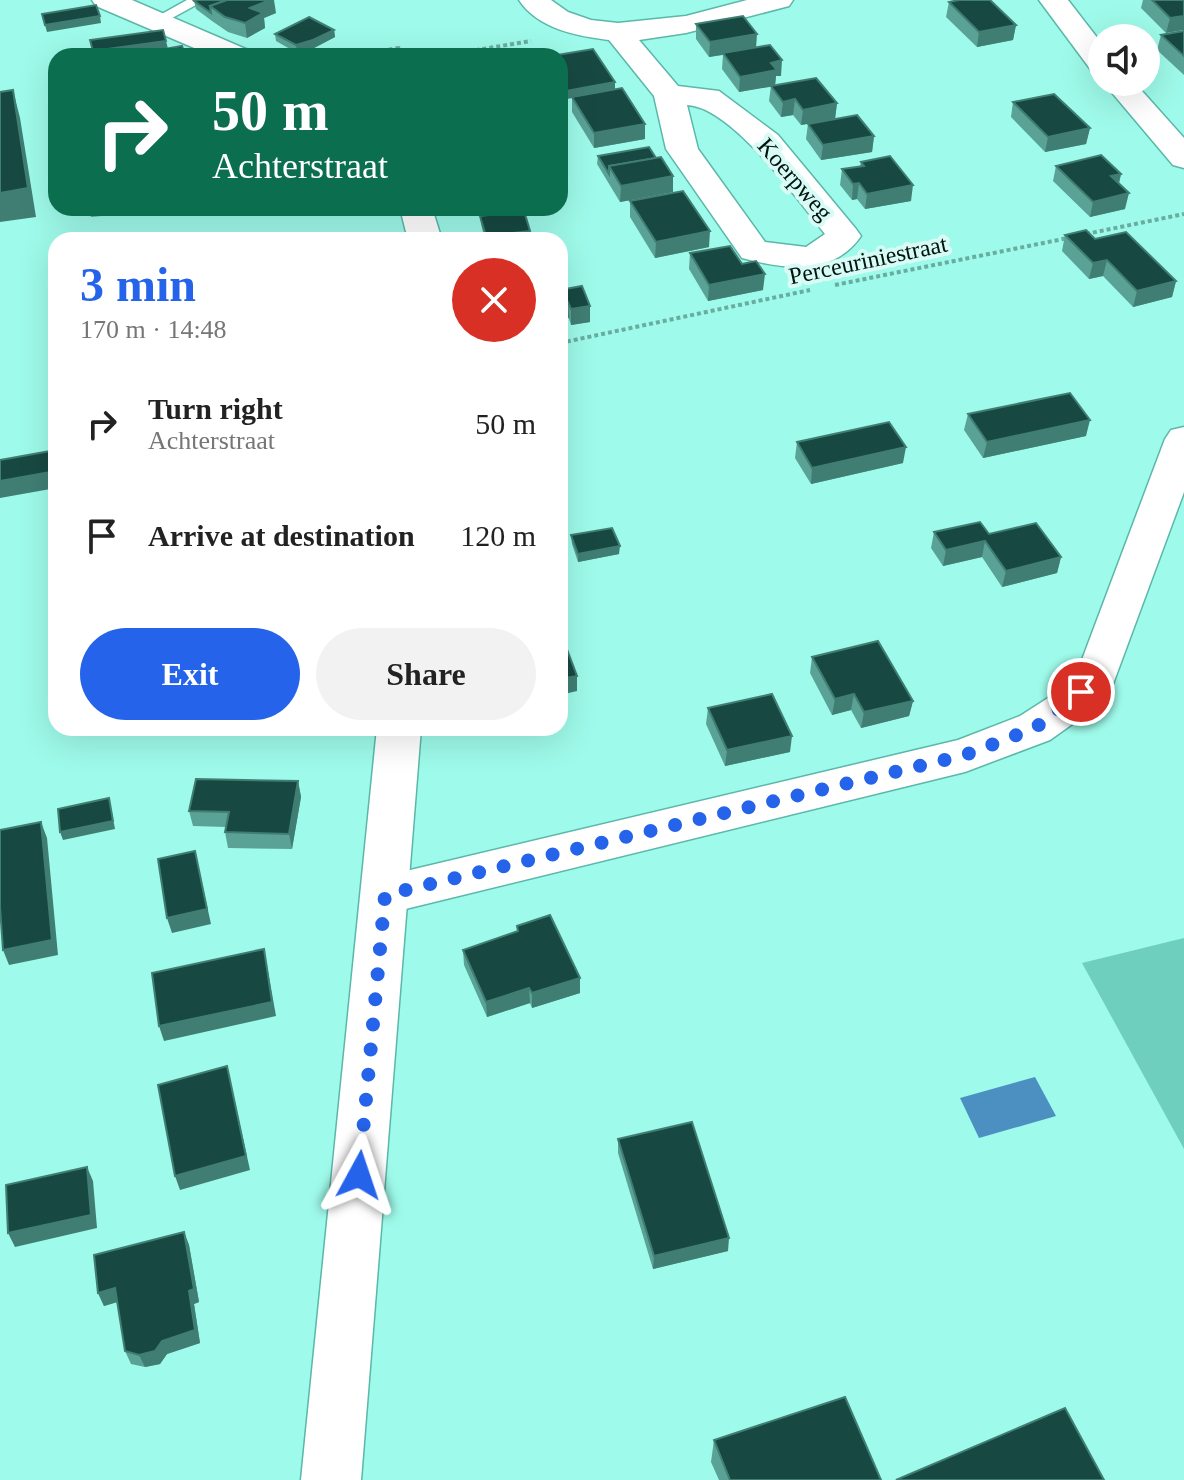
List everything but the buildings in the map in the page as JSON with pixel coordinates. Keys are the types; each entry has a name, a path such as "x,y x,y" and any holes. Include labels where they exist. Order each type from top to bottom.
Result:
{"street":[{"path":"106,0 219,48"},
{"path":"533,0 553,16 610,31 673,27 779,0"},
{"path":"1053,0 1088,46"},
{"name":"Koerpweg","path":"610,31 624,41 669,95 682,149 754,251 813,258 844,236 767,142 708,97 669,95"},
{"path":"1130,96 1184,158"},
{"path":"385,895 965,755 1035,728 1063,709 1098,673 1184,439"},
{"path":"331,1480 398,736"}],"lane":[{"path":"158,20 198,0"}],"path":[{"path":"495,48 610,31"},
{"name":"Perceuriniestraat","path":"830,286 1184,214"},
{"name":"Perceuriniestraat","path":"568,341 815,289"}],"green space":[{"path":"1184,938 1184,1149 1082,963"}],"water":[{"path":"1035,1077 1056,1116 979,1138 960,1098"}],"route":[{"path":"359,1175 385,895 965,755 1035,728 1081,692"}]}
